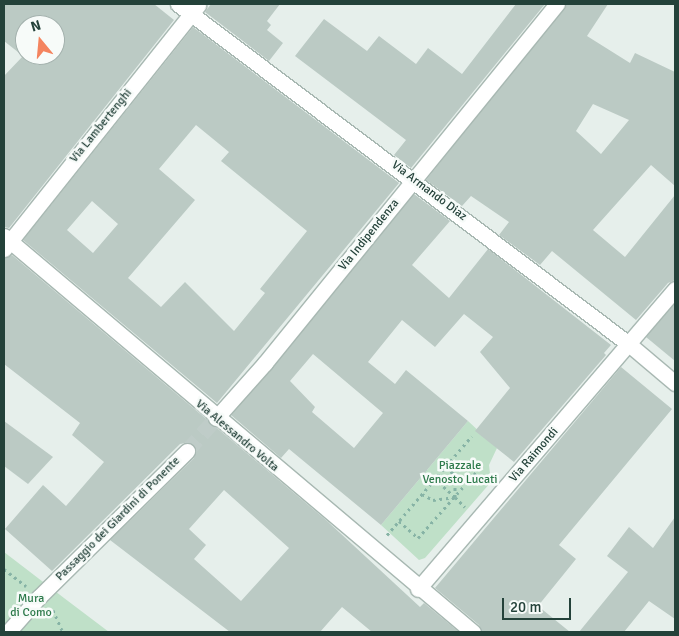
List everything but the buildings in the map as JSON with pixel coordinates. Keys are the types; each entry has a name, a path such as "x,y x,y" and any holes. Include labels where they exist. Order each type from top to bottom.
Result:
{"street":[{"name":"Via Armando Diaz","path":"178,4 196,8 414,180 630,345 675,383"},
{"name":"Via Indipendenza","path":"216,418 265,363 557,4"},
{"name":"Via Lambertenghi","path":"6,242 196,8"},
{"name":"Via Alessandro Volta","path":"6,242 418,589 473,632"},
{"name":"Via Raimondi","path":"418,589 630,345 675,289"},
{"name":"Passaggio dei Giardini di Ponente","path":"8,632 39,597 187,451"}],"path":[{"path":"372,549 399,521 472,436"},
{"path":"446,467 455,476 454,497"},
{"path":"399,521 418,538 480,468"},
{"path":"426,471 478,520"},
{"path":"422,494 433,500 454,497"}],"green space":[{"name":"Piazzale Venosto Lucati","path":"468,421 497,448 489,465 491,482 425,558 419,560 381,525"},
{"name":"Mura di Como","path":"4,552 109,632 16,632 4,623"}],"tunnel":[{"path":"187,451 216,418"}]}
